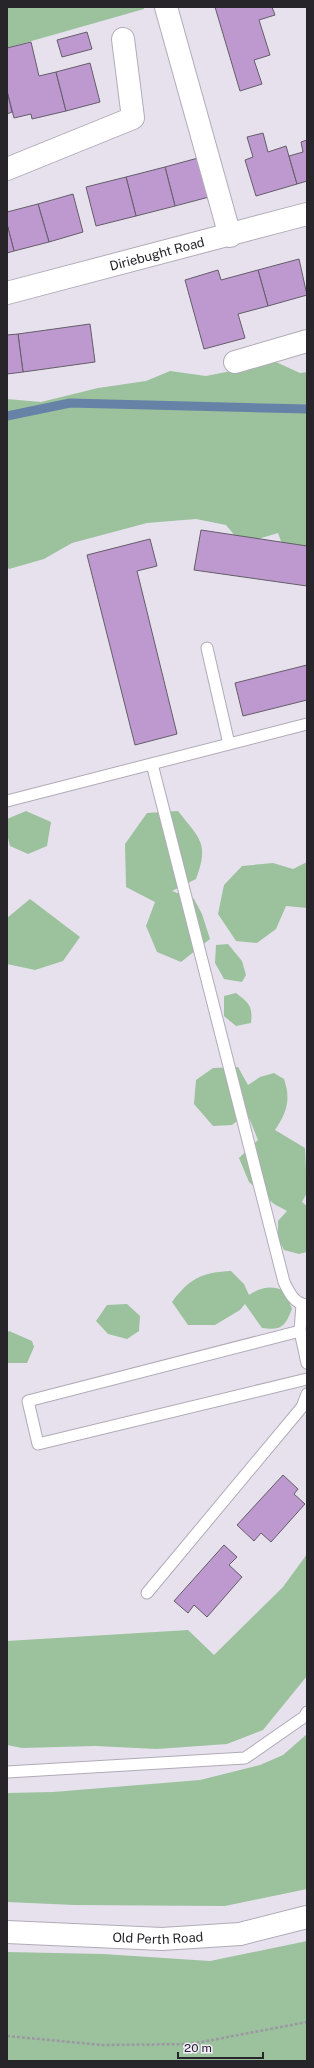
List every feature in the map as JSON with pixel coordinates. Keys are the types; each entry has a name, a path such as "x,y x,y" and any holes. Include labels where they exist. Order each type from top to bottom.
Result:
{"street":[{"path":"166,7 230,236"},
{"path":"7,169 132,118 123,39"},
{"name":"Diriebught Road","path":"7,293 230,236 307,214"},
{"path":"235,362 307,341"},
{"name":"Old Perth Road","path":"7,1932 162,1939 240,1934 307,1917"}],"lane":[{"path":"206,648 229,744"},
{"path":"7,801 307,724"},
{"path":"152,764 284,1282 291,1297 305,1305 300,1332 307,1363"},
{"path":"300,1332 28,1402 38,1444 307,1379"},
{"path":"147,1592 302,1407 307,1394"},
{"path":"7,1772 245,1758 304,1717 307,1712"}],"path":[{"path":"7,2036 102,2045 191,2044 307,2022"}],"green space":[{"path":"7,7 144,7 144,9 7,48"},
{"path":"276,362 300,373 307,372 307,552 286,555 278,533 242,544 226,525 196,519 147,523 72,543 44,559 9,569 7,567 7,399 41,402 98,388 146,381 170,371 206,376"},
{"path":"26,811 51,822 47,846 28,854 10,846 7,834 7,819"},
{"path":"178,811 197,835 202,849 202,857 196,879 172,891 194,899 202,914 210,939 181,962 157,952 146,926 155,902 126,887 125,844 147,813"},
{"path":"307,862 307,908 286,906 276,929 257,943 236,941 218,914 224,885 242,866 273,863 293,869"},
{"path":"30,899 80,937 63,961 35,970 7,964 7,918"},
{"path":"228,944 242,961 246,975 242,982 224,979 215,963 216,945"},
{"path":"236,993 247,1002 251,1009 251,1023 236,1026 224,1016 224,996"},
{"path":"238,1067 248,1085 260,1077 274,1073 284,1079 287,1093 287,1106 275,1130 305,1148 307,1193 302,1202 307,1206 307,1252 299,1254 284,1250 278,1239 278,1221 287,1211 274,1204 249,1182 239,1158 258,1140 247,1113 232,1125 213,1126 194,1104 196,1080 213,1068"},
{"path":"231,1271 244,1284 249,1295 266,1288 275,1288 285,1291 292,1309 287,1320 282,1326 274,1329 262,1328 245,1304 240,1310 215,1325 188,1325 172,1302 178,1294 190,1282 197,1278 212,1273"},
{"path":"127,1304 140,1316 139,1331 127,1339 108,1334 96,1321 107,1305"},
{"path":"9,1331 32,1341 34,1347 27,1363 7,1363 7,1333"},
{"path":"307,1554 307,1676 263,1730 227,1744 157,1749 95,1746 22,1748 7,1745 7,1641 188,1630 214,1655 283,1587"},
{"path":"307,1734 307,1889 225,1906 74,1905 7,1902 7,1793 53,1792 200,1780 260,1765 283,1755"},
{"path":"307,1941 307,2061 7,2061 7,1952 103,1954 210,1961"}],"building":[{"path":"215,7 272,7 275,15 259,20 270,55 254,60 262,84 240,91"},
{"path":"87,32 92,49 62,57 57,40"},
{"path":"31,42 39,76 56,72 66,111 32,119 31,114 14,118 7,91 7,48"},
{"path":"90,63 100,102 66,111 56,72"},
{"path":"7,91 12,112 7,114"},
{"path":"263,133 268,152 286,146 297,184 256,196 245,160 253,157 247,137"},
{"path":"307,140 307,181 297,184 289,156 303,152 301,142"},
{"path":"198,158 209,197 175,206 165,167"},
{"path":"165,167 175,206 136,216 126,177"},
{"path":"126,177 136,216 96,226 86,187"},
{"path":"73,194 83,232 49,242 38,204"},
{"path":"38,204 49,242 14,251 7,224 7,212"},
{"path":"7,224 14,251 7,253"},
{"path":"299,259 307,295 268,306 258,270"},
{"path":"218,270 221,280 258,270 268,306 238,314 245,338 204,349 185,280"},
{"path":"90,324 95,362 23,372 18,334"},
{"path":"18,334 23,372 7,374 7,335"},
{"path":"201,530 307,546 307,586 194,570"},
{"path":"150,539 157,566 137,571 177,734 135,745 87,555"},
{"path":"307,665 307,700 243,716 235,683"},
{"path":"283,1475 298,1489 294,1494 305,1504 271,1542 261,1533 254,1541 237,1525"},
{"path":"224,1545 237,1557 229,1565 242,1577 207,1617 194,1605 188,1613 174,1601"}],"waterway":[{"path":"7,416 70,403 307,409"}]}
